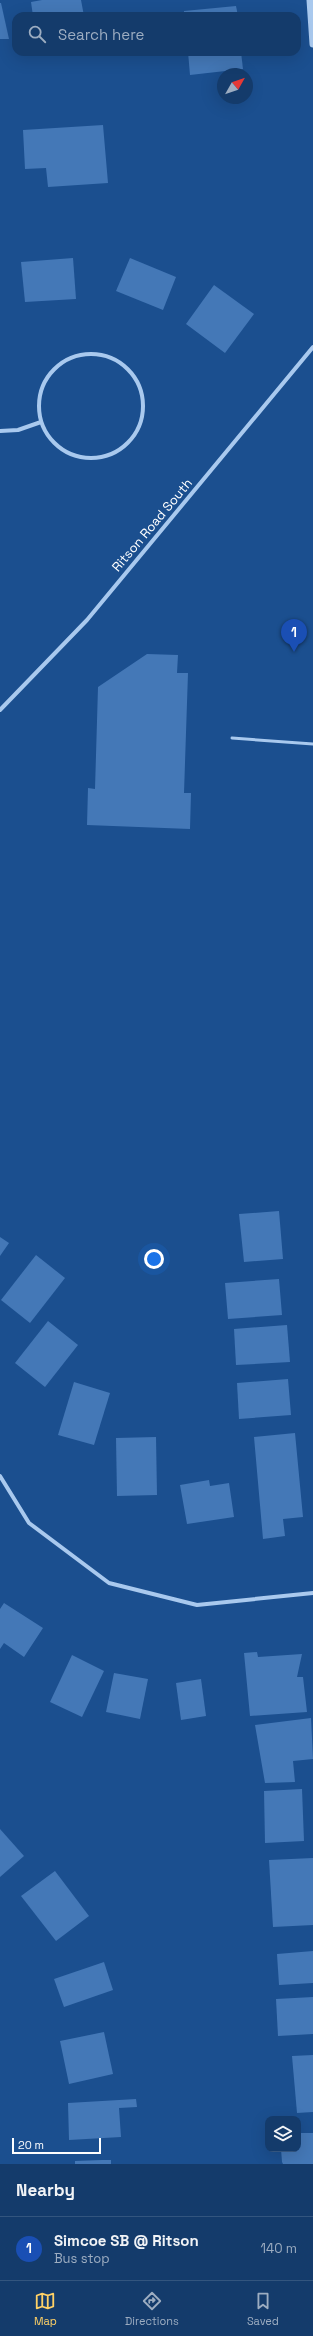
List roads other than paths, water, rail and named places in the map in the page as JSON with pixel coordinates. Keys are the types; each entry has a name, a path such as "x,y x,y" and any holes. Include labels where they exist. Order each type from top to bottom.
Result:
{"street":[{"path":"310,0 313,44"},
{"name":"Ritson Road South","path":"0,710 87,620 313,347"},
{"path":"94,354 111,357 126,366 136,380 142,396 143,413 138,430 127,444 113,454 95,458 78,457 62,450 49,438 41,422 38,405 42,388 50,374 62,362 78,355 94,354"},
{"path":"0,431 18,430 41,422"},
{"path":"0,1476 29,1523 109,1583 197,1605 313,1593"}],"lane":[{"path":"232,738 313,744"}],"place":[{"name":"Simcoe SB @ Ritson","path":"294,652"}]}
